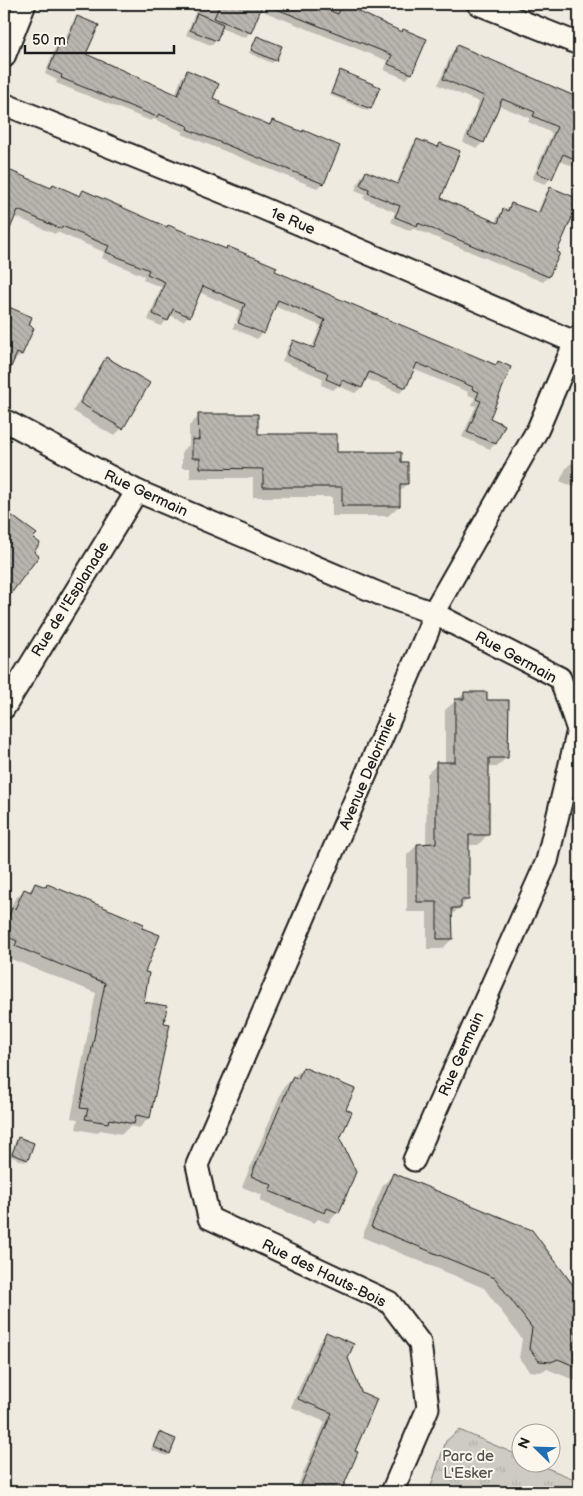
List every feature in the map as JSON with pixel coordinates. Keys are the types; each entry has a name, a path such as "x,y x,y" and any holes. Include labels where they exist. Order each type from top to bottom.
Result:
{"street":[{"path":"4,57 26,4"},
{"path":"478,4 579,44"},
{"name":"1e Rue","path":"4,104 262,208 578,341"},
{"name":"Avenue Delorimier","path":"209,1218 197,1165 424,640 433,613 538,430 569,356 578,341"},
{"name":"Rue Germain","path":"4,420 137,491 380,594 433,613 560,678 578,730 547,861 414,1160"},
{"name":"Rue de l'Esplanade","path":"4,708 137,491"},
{"name":"Rue des Hauts-Bois","path":"209,1218 389,1302 420,1343 428,1408 392,1492"}],"green space":[{"name":"Parc de L'Esker","path":"459,1430 510,1452 510,1474 560,1473 579,1481 579,1492 429,1492 446,1441"}],"building":[{"path":"220,4 263,4 251,33 214,18"},
{"path":"264,4 314,4 338,14 343,4 402,32 403,29 427,39 412,74 388,64 392,55"},
{"path":"197,13 223,24 217,41 190,30"},
{"path":"77,16 99,25 86,54 178,95 187,70 219,84 213,98 220,101 219,104 270,125 272,120 303,132 303,130 340,146 324,184 187,129 188,126 159,114 157,117 61,78 62,75 49,69 60,42 66,44"},
{"path":"257,36 282,46 276,61 251,50"},
{"path":"457,45 579,98 579,161 563,154 552,179 537,173 557,127 533,116 535,112 502,99 484,143 468,136 484,96 443,79"},
{"path":"340,70 380,87 371,109 331,93"},
{"path":"417,139 438,147 440,143 460,151 441,198 498,223 503,209 508,211 511,203 539,213 550,187 579,199 575,216 573,215 557,252 560,253 549,277 418,223 417,226 395,217 400,206 368,193 369,189 360,185 366,171 398,184"},
{"path":"4,168 51,188 53,184 80,196 83,190 167,227 168,225 226,249 227,246 277,267 275,271 337,298 496,365 498,361 511,367 490,418 505,425 496,444 467,432 481,401 476,399 479,392 472,389 473,387 417,363 406,388 369,372 362,388 342,380 340,385 326,379 328,374 326,372 287,355 293,340 314,348 325,320 278,300 264,334 238,323 245,304 203,286 190,317 173,309 168,321 153,314 165,282 147,274 149,270 106,252 109,246 62,226 61,229 18,210 4,243"},
{"path":"4,305 32,317 29,325 34,328 22,355 17,353 4,384"},
{"path":"106,357 150,383 123,429 80,403"},
{"path":"198,414 258,414 258,434 337,434 337,452 401,452 401,462 408,462 408,484 400,484 400,506 342,506 342,487 263,487 263,469 200,468 200,458 192,458 192,439 199,440"},
{"path":"4,510 37,534 33,538 40,543 34,552 39,556 4,603"},
{"path":"464,692 487,692 487,700 509,700 508,758 489,758 489,835 469,835 469,900 461,900 461,908 452,908 453,939 437,939 437,902 417,902 417,844 436,843 436,762 455,762 455,699 464,699"},
{"path":"35,883 46,887 47,884 84,899 144,924 142,928 160,935 145,972 149,973 144,1002 167,1006 164,1023 170,1024 150,1118 136,1115 134,1124 109,1119 108,1123 85,1119 88,1109 80,1108 105,983 15,946 17,941 4,935 4,926 12,908 15,909 24,889 31,892"},
{"path":"303,1067 355,1089 346,1109 352,1112 340,1139 356,1172 339,1213 327,1208 325,1213 269,1191 272,1185 251,1176 293,1076 298,1079"},
{"path":"18,1137 34,1143 28,1160 12,1154"},
{"path":"393,1173 532,1230 579,1293 579,1368 558,1359 551,1362 539,1361 529,1348 532,1328 495,1278 371,1227"},
{"path":"326,1332 354,1344 348,1358 361,1392 377,1399 355,1451 358,1452 341,1492 298,1492 332,1413 298,1399"},
{"path":"159,1432 176,1439 170,1454 153,1447"}]}
